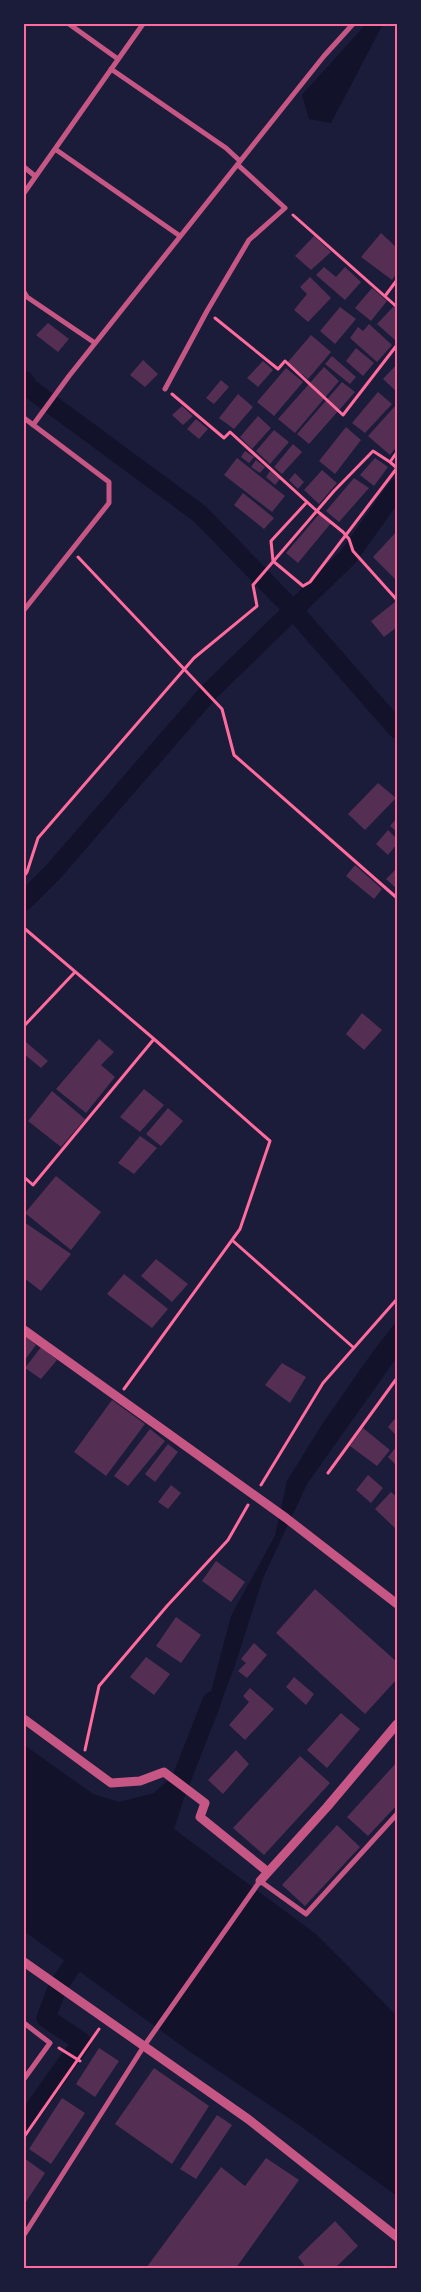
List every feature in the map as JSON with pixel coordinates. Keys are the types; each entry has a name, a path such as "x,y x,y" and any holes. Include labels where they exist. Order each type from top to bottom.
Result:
{"street":[{"path":"68,24 118,59"},
{"path":"24,193 143,24"},
{"path":"33,425 180,236 324,56 353,24"},
{"path":"111,69 226,148 285,208 249,240 165,388"},
{"path":"55,149 180,236"},
{"path":"24,167 36,176"},
{"path":"24,292 27,297 95,343"},
{"path":"24,418 109,482 109,503 24,610"},
{"path":"24,1330 286,1518 397,1604"},
{"path":"24,1719 110,1783 140,1781 164,1772 205,1803 200,1817 268,1872"},
{"path":"24,2235 144,2046 260,1881 328,1807 397,1724"},
{"path":"260,1881 306,1914 397,1814"},
{"path":"24,1962 248,2119 397,2237"},
{"path":"24,2024 50,2043 24,2079"}],"path":[{"path":"285,208 397,307"},
{"path":"385,296 397,280"},
{"path":"207,311 278,369 285,361 343,415 397,345"},
{"path":"165,388 224,438 230,432 346,535 353,551 397,600"},
{"path":"24,876 38,838 194,658 257,606 253,585 273,561 317,511 373,451 397,468 310,582 303,586 273,561 271,541 307,502"},
{"path":"390,462 397,452"},
{"path":"71,550 222,709 234,755 397,898"},
{"path":"24,928 270,1141 240,1229 118,1397"},
{"path":"24,1026 75,972"},
{"path":"24,1177 33,1185 154,1039"},
{"path":"232,1240 354,1348"},
{"path":"82,1762 99,1686 167,1606 228,1540 323,1382 397,1299"},
{"path":"328,1473 397,1378"},
{"path":"24,2137 99,2029"},
{"path":"50,2043 79,2060"}],"shaded area":[{"path":"366,24 383,24 331,123 309,119 302,95"},
{"path":"397,1321 397,1357 307,1484 263,1578 234,1668 174,1829 316,1934 397,2016 397,2196 299,2125 189,2051 24,1931 24,1745 93,1794 119,1802 154,1793 194,1756 231,1616 275,1536 287,1481 323,1423 374,1350"}],"building":[{"path":"381,233 397,248 397,273 392,280 361,257"},
{"path":"314,236 331,252 311,270 295,256"},
{"path":"324,267 336,277 345,267 361,282 345,300 316,275"},
{"path":"310,277 331,298 308,322 294,310 307,294 300,287"},
{"path":"372,288 387,301 371,321 355,308"},
{"path":"394,306 397,310 397,338 395,340 377,324"},
{"path":"340,307 356,319 335,344 320,331"},
{"path":"48,323 69,339 58,352 36,335"},
{"path":"369,324 392,345 377,362 350,338 358,327 363,331"},
{"path":"311,335 331,352 308,379 287,363"},
{"path":"356,348 374,363 363,376 346,361"},
{"path":"332,356 356,377 350,384 325,364"},
{"path":"143,360 158,374 145,387 130,375"},
{"path":"263,361 273,370 258,387 247,378"},
{"path":"397,364 397,392 383,379"},
{"path":"324,367 339,381 295,433 278,419"},
{"path":"286,368 303,382 274,416 257,402"},
{"path":"221,380 229,387 214,404 206,398"},
{"path":"342,382 355,392 309,444 297,434"},
{"path":"378,392 392,404 365,433 352,423"},
{"path":"238,394 253,407 234,429 219,418"},
{"path":"182,406 193,416 183,425 172,415"},
{"path":"395,406 397,409 397,446 390,455 368,436"},
{"path":"258,416 271,428 252,449 240,437"},
{"path":"196,419 208,429 199,439 187,429"},
{"path":"346,427 361,440 335,474 319,461"},
{"path":"274,430 289,442 270,464 256,451"},
{"path":"293,444 302,452 282,474 274,467"},
{"path":"245,451 254,457 249,463 241,457"},
{"path":"237,458 285,496 272,512 224,475"},
{"path":"375,458 388,467 374,486 360,475"},
{"path":"256,460 265,467 260,473 251,467"},
{"path":"322,470 337,483 319,504 304,490"},
{"path":"270,471 280,479 275,485 266,477"},
{"path":"295,473 304,482 298,489 289,480"},
{"path":"354,478 369,488 339,522 326,511"},
{"path":"243,493 274,518 264,529 234,505"},
{"path":"320,513 331,523 298,563 286,553"},
{"path":"397,531 397,581 373,557"},
{"path":"395,602 397,605 397,627 384,637 371,621"},
{"path":"378,783 396,798 365,830 348,814"},
{"path":"397,818 397,832 390,826"},
{"path":"388,830 397,839 397,844 388,855 376,844"},
{"path":"355,865 382,889 374,899 346,876"},
{"path":"397,868 397,889 386,879"},
{"path":"362,1013 382,1030 364,1050 346,1034"},
{"path":"99,1039 114,1052 101,1065 115,1077 86,1113 56,1089"},
{"path":"26,1042 48,1061 41,1068 24,1054 24,1044"},
{"path":"144,1089 164,1105 140,1132 120,1117"},
{"path":"52,1091 85,1119 61,1147 28,1121"},
{"path":"168,1108 183,1121 161,1146 146,1134"},
{"path":"140,1136 157,1148 134,1174 118,1163"},
{"path":"56,1176 101,1212 71,1250 25,1213"},
{"path":"24,1222 71,1254 41,1291 24,1278"},
{"path":"156,1259 188,1284 172,1302 141,1276"},
{"path":"124,1274 168,1309 152,1328 107,1294"},
{"path":"24,1335 36,1345 24,1361"},
{"path":"41,1347 57,1360 41,1379 25,1368"},
{"path":"282,1363 306,1377 290,1403 265,1385"},
{"path":"112,1400 145,1424 106,1476 74,1452"},
{"path":"397,1416 397,1436 388,1427"},
{"path":"363,1428 390,1450 377,1466 350,1446"},
{"path":"150,1429 165,1441 128,1486 114,1476"},
{"path":"168,1444 178,1452 155,1482 145,1474"},
{"path":"397,1446 397,1466 388,1457"},
{"path":"368,1475 383,1488 371,1503 356,1490"},
{"path":"171,1485 181,1493 168,1509 158,1502"},
{"path":"391,1492 397,1497 397,1530 375,1509"},
{"path":"216,1561 245,1582 231,1602 202,1581"},
{"path":"315,1589 397,1662 397,1679 365,1714 276,1633"},
{"path":"176,1617 201,1635 181,1663 156,1646"},
{"path":"254,1643 267,1655 247,1678 238,1671 246,1663 241,1659"},
{"path":"146,1657 170,1674 154,1695 130,1677"},
{"path":"294,1677 314,1694 306,1705 286,1687"},
{"path":"250,1688 274,1709 245,1740 229,1725 249,1702 243,1696"},
{"path":"341,1713 360,1729 327,1768 307,1750"},
{"path":"236,1750 249,1764 223,1794 208,1780"},
{"path":"300,1756 330,1783 264,1855 233,1828"},
{"path":"397,1762 397,1805 368,1836 347,1817"},
{"path":"337,1825 360,1847 305,1906 282,1885"},
{"path":"99,2048 119,2061 95,2097 76,2084"},
{"path":"154,2068 209,2106 172,2164 115,2124"},
{"path":"62,2098 85,2113 51,2164 29,2149"},
{"path":"217,2115 232,2125 196,2179 180,2169"},
{"path":"24,2158 45,2173 24,2205"},
{"path":"266,2158 299,2180 236,2268 146,2268 221,2167 245,2186"},
{"path":"335,2221 358,2246 335,2268 306,2268 298,2257"}],"waterway":[{"path":"24,380 29,388 200,514 294,611 397,729"},
{"path":"24,901 54,871 208,693 348,557 397,488"},
{"path":"179,1785 212,1701"},
{"path":"24,2123 82,2042 46,2018 58,1986 87,1945"}]}
